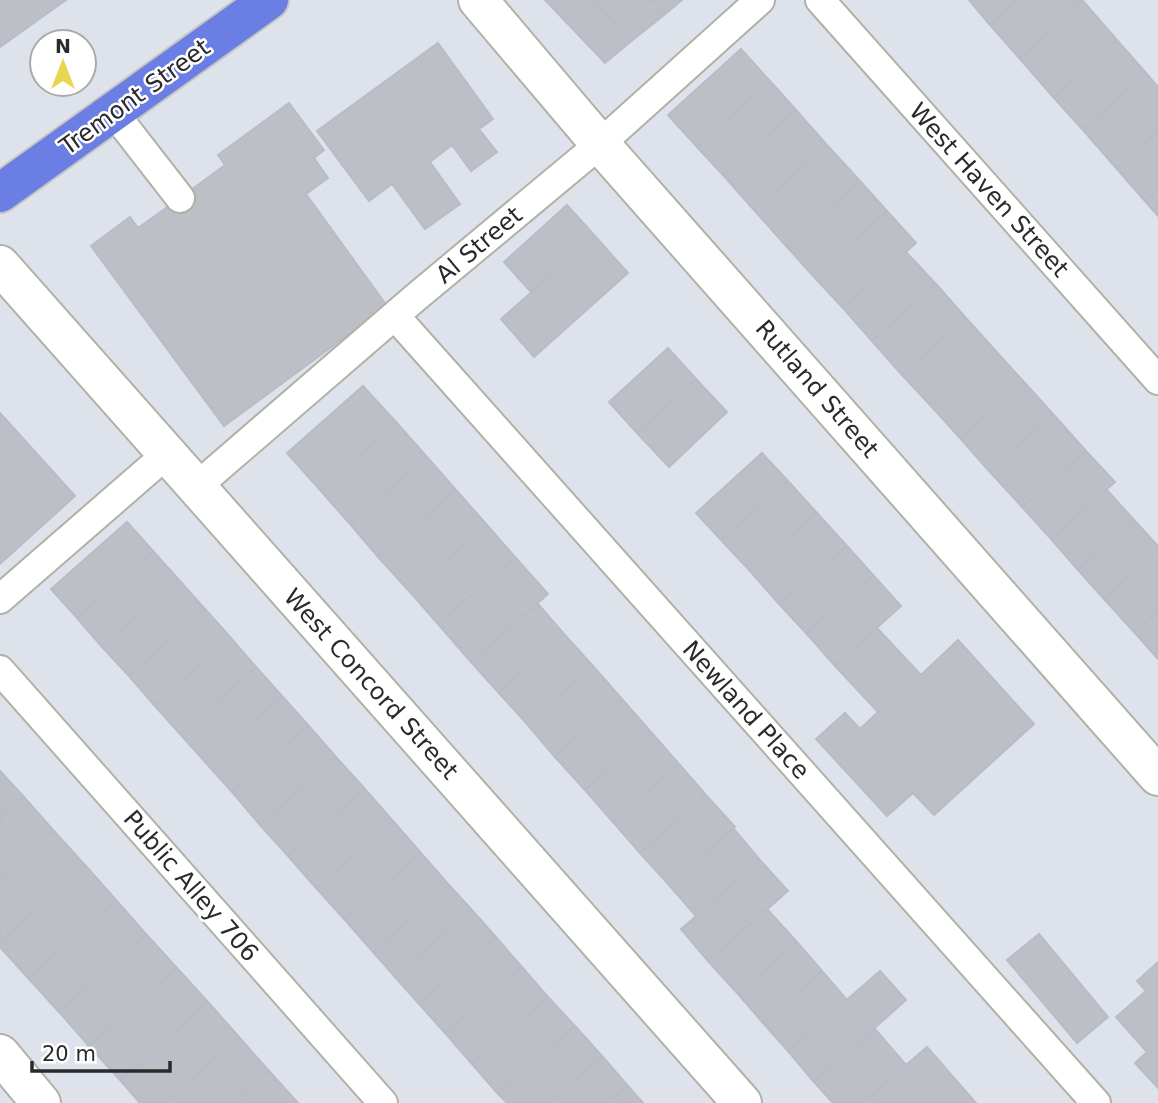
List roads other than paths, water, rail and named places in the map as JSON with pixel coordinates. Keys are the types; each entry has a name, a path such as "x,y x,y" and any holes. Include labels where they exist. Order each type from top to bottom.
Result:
{"main road":[{"name":"Tremont Street","path":"0,193 270,0"}],"street":[{"name":"Rutland Street","path":"478,0 600,144 1158,776"},
{"name":"West Concord Street","path":"0,265 742,1103"},
{"path":"0,1055 41,1103"}],"lane":[{"name":"Al Street","path":"195,486 600,144 760,0"},
{"name":"West Haven Street","path":"820,0 1158,380"},
{"path":"114,113 180,198"},
{"name":"Newland Place","path":"395,316 1096,1103"},
{"path":"0,599 168,453"},
{"name":"Public Alley 706","path":"0,670 383,1103"}]}
